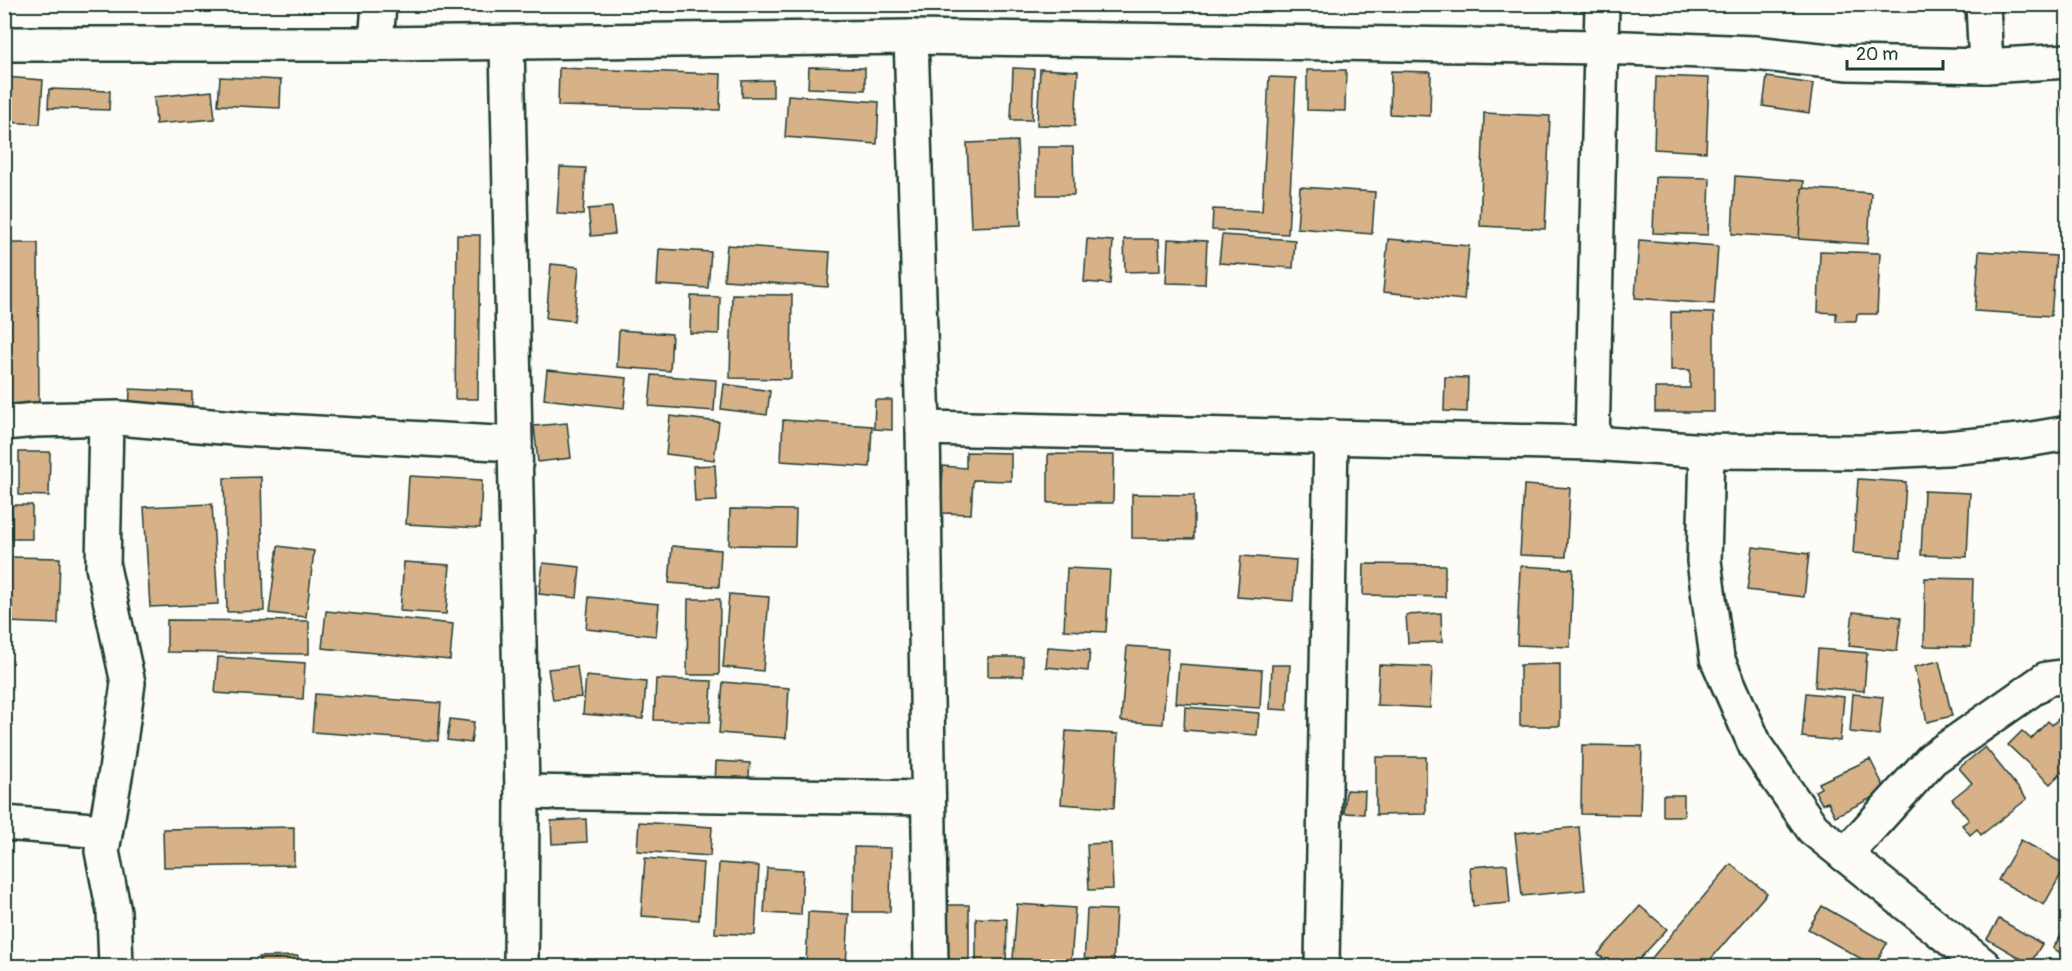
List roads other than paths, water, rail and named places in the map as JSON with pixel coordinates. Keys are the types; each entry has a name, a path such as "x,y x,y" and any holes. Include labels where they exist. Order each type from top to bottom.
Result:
{"street":[{"path":"376,44 379,4"},
{"path":"1592,443 1602,4"},
{"path":"1983,4 1986,66"},
{"path":"4,44 376,44 911,38 1600,47 1754,53 1849,63 1986,66 2067,61"},
{"path":"911,38 923,428 931,966"},
{"path":"507,43 522,792 520,966"},
{"path":"4,423 106,419 180,422 245,429 515,444"},
{"path":"106,419 104,567 128,683 102,851 114,912 116,966"},
{"path":"923,428 1331,436 1592,443 1707,450 1860,452 1957,447 2020,441 2067,433"},
{"path":"1322,966 1331,436"},
{"path":"1707,450 1704,561 1717,658 1756,747 1813,829 1984,966"},
{"path":"1845,855 1932,759 2060,671"},
{"path":"522,792 928,798"},
{"path":"4,823 105,831"}]}
